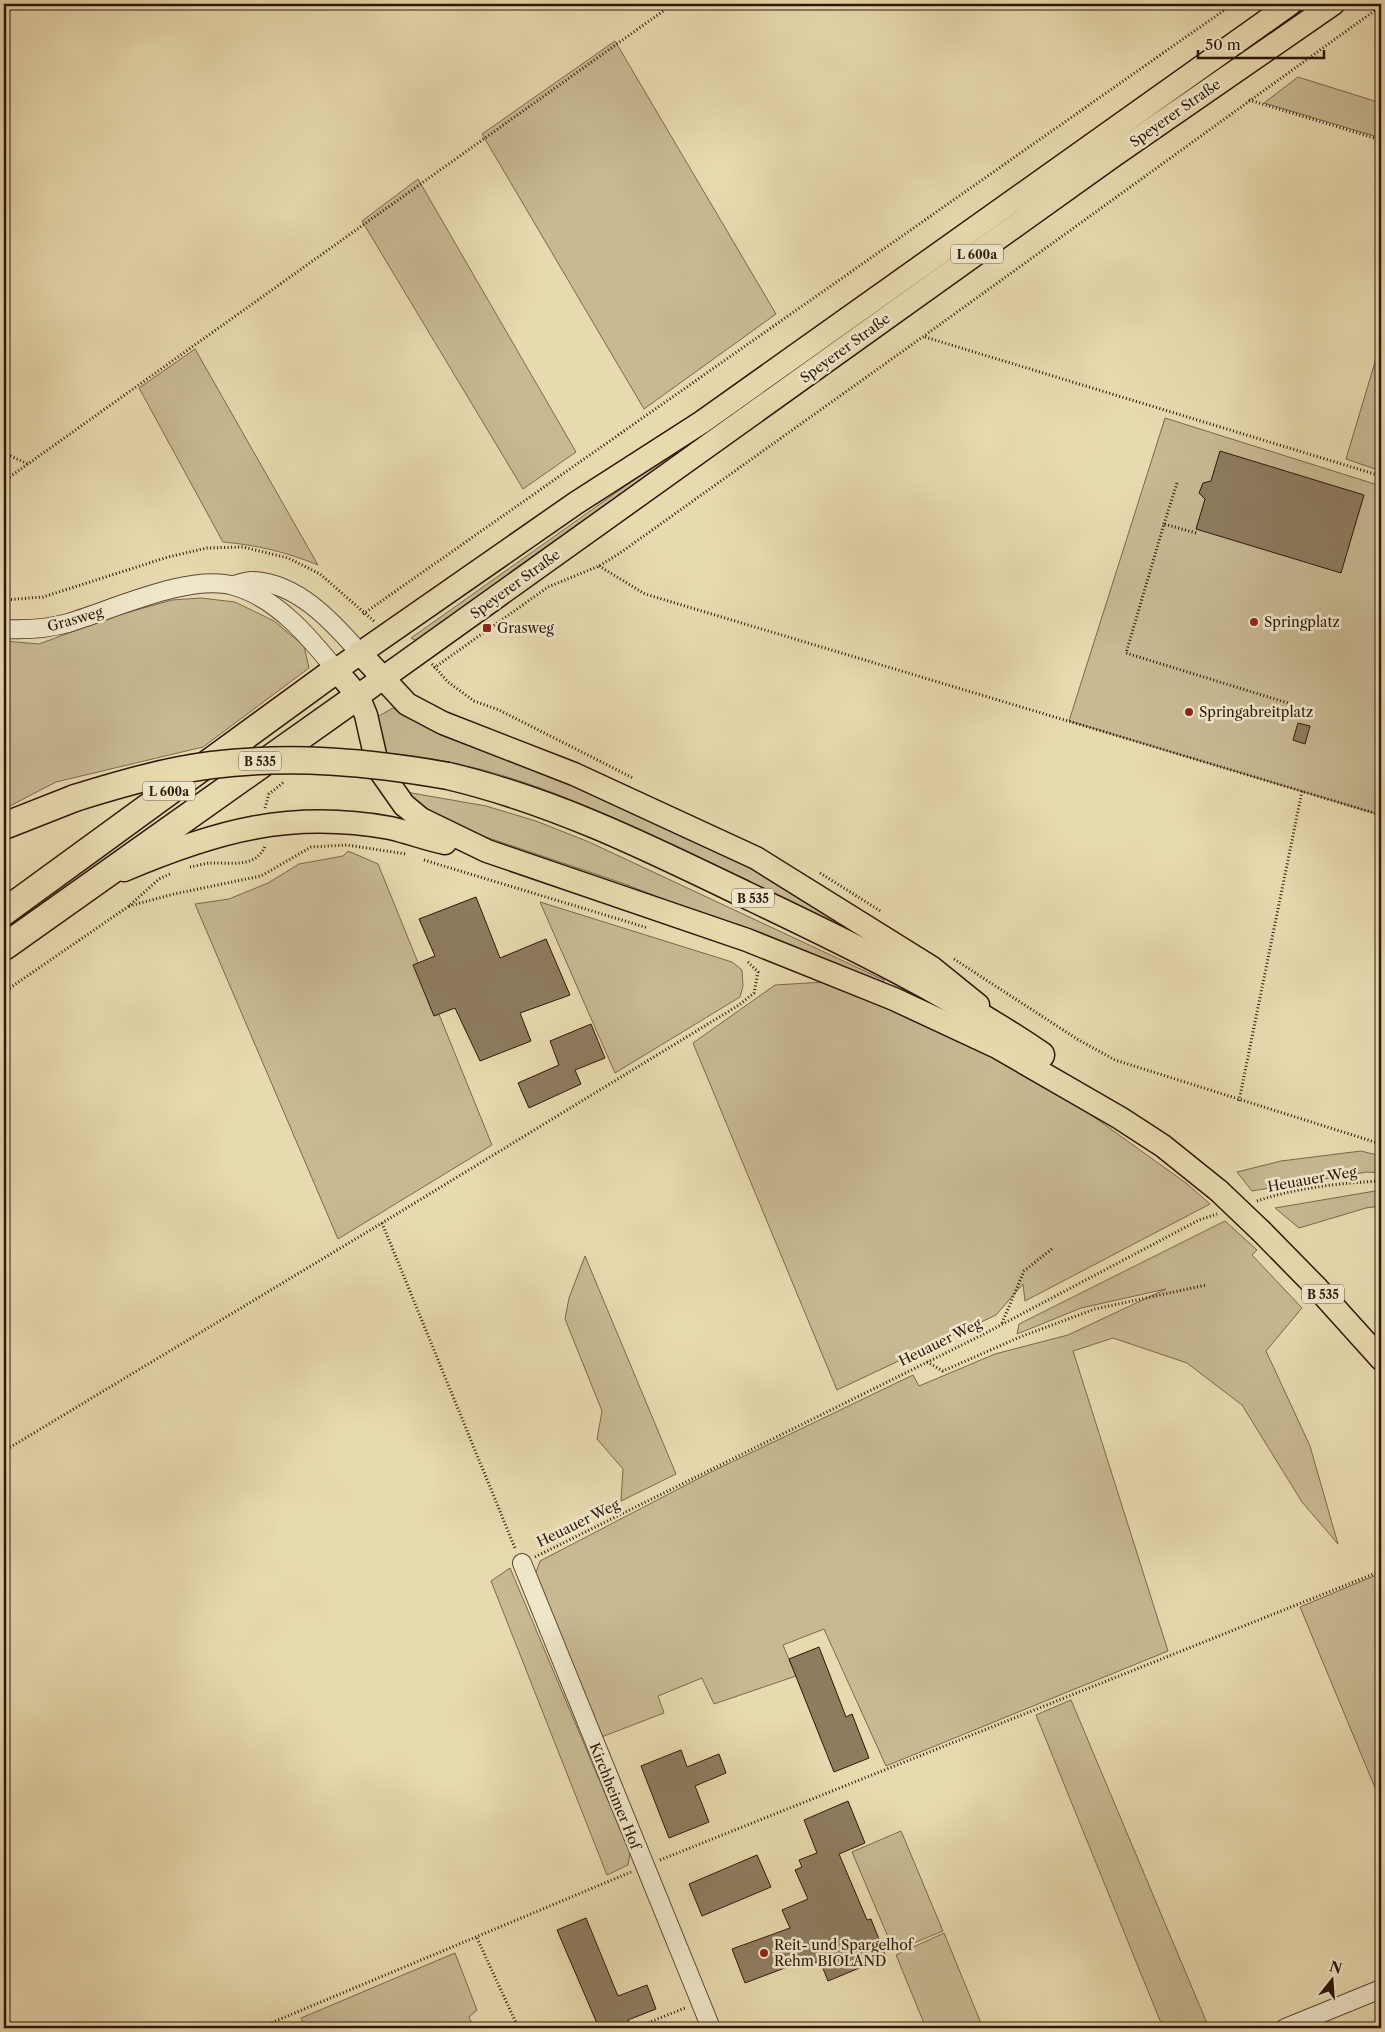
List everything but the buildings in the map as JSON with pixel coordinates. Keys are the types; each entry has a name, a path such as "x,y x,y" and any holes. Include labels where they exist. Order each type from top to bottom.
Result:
{"highway":[{"name":"L 600a","path":"4,912 336,670"},
{"name":"L 600a","path":"95,882 358,696"},
{"name":"B 535","path":"4,826 75,798 125,783 212,765 288,760 356,762 448,776 520,795 615,831 927,985 1041,1056"},
{"name":"B 535","path":"4,947 95,882"}],"main road":[{"name":"Speyerer Straße","path":"336,670 359,652 576,503 702,422 1290,4"},
{"name":"Speyerer Straße","path":"358,696 383,680 1113,156 1333,4"},
{"path":"359,652 407,704 443,723 574,774 756,858 931,967 1041,1056"},
{"path":"336,670 358,696 366,715 378,768 404,805 421,819 487,851"},
{"name":"B 535","path":"95,882 200,839 233,830 275,824 320,821 390,828 487,851 747,940 894,999 997,1047 1157,1141"},
{"name":"B 535","path":"1041,1056 1116,1108 1157,1141 1222,1201 1262,1232 1317,1288 1381,1359"}],"street":[{"name":"Grasweg","path":"4,630 41,628 67,623 176,588 199,585 234,585 251,580 270,584 290,592 312,605 330,620 359,652"},
{"name":"Grasweg","path":"234,585 252,593 283,614 311,639 336,670"},
{"name":"Kirchheimer Hof","path":"522,1563 711,2028"},
{"path":"1285,2028 1381,1989"}],"path":[{"path":"4,481 673,4"},
{"path":"363,614 1233,4"},
{"path":"636,780 499,710 474,701 448,682 435,667 548,587 599,566 924,336 1248,100 1381,6"},
{"path":"1248,100 1381,140"},
{"path":"924,336 1381,476"},
{"path":"4,453 28,464"},
{"path":"1177,483 1126,653 1291,704"},
{"path":"1164,524 1196,534"},
{"path":"599,566 645,594 1381,815"},
{"path":"1239,1101 1302,792"},
{"path":"184,868 208,863 239,864 253,860 260,855 266,842"},
{"path":"130,906 174,894 261,876 312,847 347,845 407,854"},
{"path":"416,857 656,931"},
{"path":"812,869 836,881 887,915"},
{"path":"4,992 130,906 159,879 176,872"},
{"path":"952,957 1103,1054 1150,1073 1381,1144"},
{"path":"4,1451 738,1005 754,993 758,972 745,959"},
{"name":"Heuauer Weg","path":"1251,1203 1287,1193 1350,1182 1381,1181"},
{"name":"Heuauer Weg","path":"522,1563 1002,1324 1199,1220 1222,1201"},
{"path":"382,1223 522,1563"},
{"path":"1002,1324 1024,1271 1053,1248"},
{"path":"926,1362 943,1371 1020,1337 1095,1309 1206,1286"},
{"path":"259,2028 644,1867 1381,1571"},
{"path":"477,1938 517,2025 562,2028"},
{"path":"635,2028 700,2002"}],"shaded area":[{"path":"1305,4 1316,4 418,642 411,638"},
{"path":"615,41 776,314 644,409 482,134"},
{"path":"1298,77 1381,103 1381,138 1264,103"},
{"path":"418,179 576,452 523,489 362,221"},
{"path":"1381,342 1381,471 1346,459"},
{"path":"195,349 318,565 271,550 223,542 139,388"},
{"path":"1165,418 1381,486 1380,815 1069,721"},
{"path":"201,598 235,602 274,621 304,646 309,668 203,747 56,782 4,809 4,641 39,644 115,616 172,600"},
{"path":"393,708 431,728 494,750 672,827 770,878 895,954 893,959 648,834 563,796 474,768 429,758 383,753 377,717"},
{"path":"406,792 486,806 536,821 589,842 884,980 884,984 622,883 453,826 424,811"},
{"path":"348,851 378,864 492,1145 338,1239 195,904 229,899 268,883 299,864 343,856"},
{"path":"540,902 732,962 742,970 743,986 740,997 615,1073"},
{"path":"824,982 986,1050 1087,1112 1186,1183 1210,1204 1025,1301 1023,1284 996,1315 837,1390 693,1043 775,985"},
{"path":"1361,1151 1381,1156 1381,1173 1367,1172 1252,1191 1237,1172 1281,1161"},
{"path":"1381,1190 1381,1206 1366,1208 1299,1228 1275,1208"},
{"path":"1225,1221 1257,1250 1252,1255 1302,1308 1266,1351 1310,1446 1338,1544 1302,1502 1242,1405 1187,1363 1113,1338 1073,1351 1168,1651 886,1766 824,1629 783,1645 796,1676 714,1704 702,1678 658,1696 664,1713 599,1738 534,1578 540,1561 711,1472 913,1375 919,1386 995,1354 1068,1335 1166,1289 1081,1308 1017,1334 1019,1324"},
{"path":"585,1256 676,1474 621,1501 623,1469 597,1439 602,1411 565,1319 569,1298"},
{"path":"510,1568 630,1853 628,1865 607,1875 491,1581"},
{"path":"1381,1573 1381,1802 1300,1607"},
{"path":"1071,1700 1209,2028 1163,2028 1036,1715"},
{"path":"901,1831 943,1931 894,1951 852,1852"},
{"path":"944,1933 983,2028 926,2028 896,1955"},
{"path":"455,1953 477,2010 469,2017 474,2028 305,2028 301,2018"}],"place":[{"name":"Springplatz","path":"1254,622"},
{"name":"Grasweg","path":"487,628"},
{"name":"Springabreitplatz","path":"1189,712"},
{"name":"Reit- und Spargelhof Rehm BIOLAND","path":"764,1953"}]}
